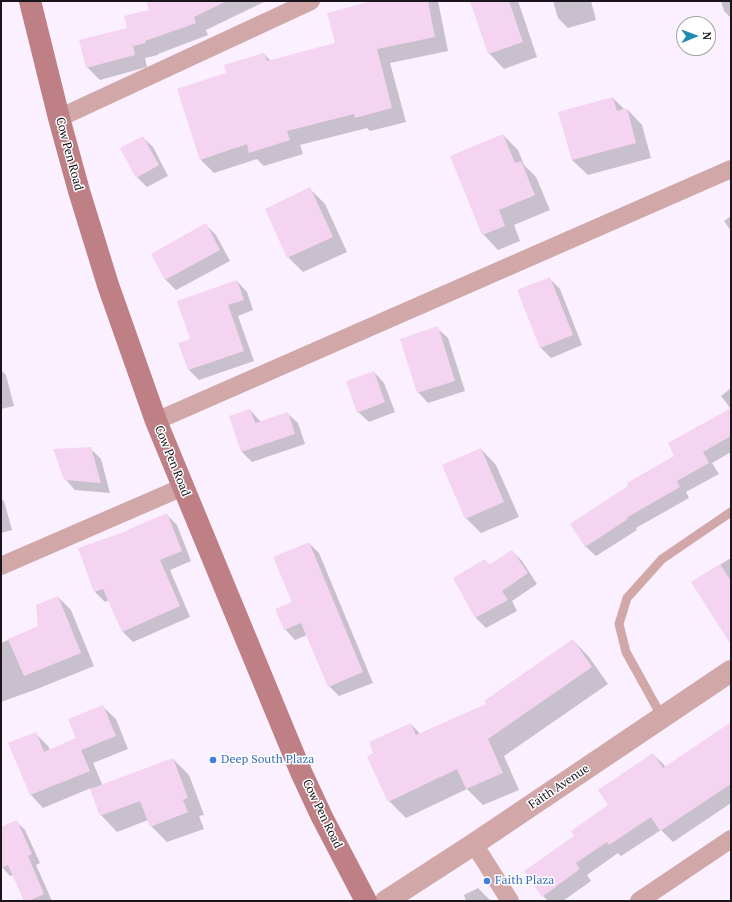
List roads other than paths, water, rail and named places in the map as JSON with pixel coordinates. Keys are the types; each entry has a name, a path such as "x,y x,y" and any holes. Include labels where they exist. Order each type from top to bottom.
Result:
{"main road":[{"name":"Cow Pen Road","path":"30,1 79,191 108,285 156,421 301,772 322,817 366,901"}],"street":[{"path":"59,118 311,1"},
{"path":"156,421 731,169"},
{"path":"1,566 182,487"},
{"name":"Faith Avenue","path":"386,901 474,844 731,671"},
{"path":"639,901 731,840"},
{"path":"474,844 510,901"}],"lane":[{"path":"662,717 626,652 619,624 627,598 662,559 731,512"}],"place":[{"name":"Deep South Plaza","path":"213,760"},
{"name":"Faith Plaza","path":"487,881"}]}
